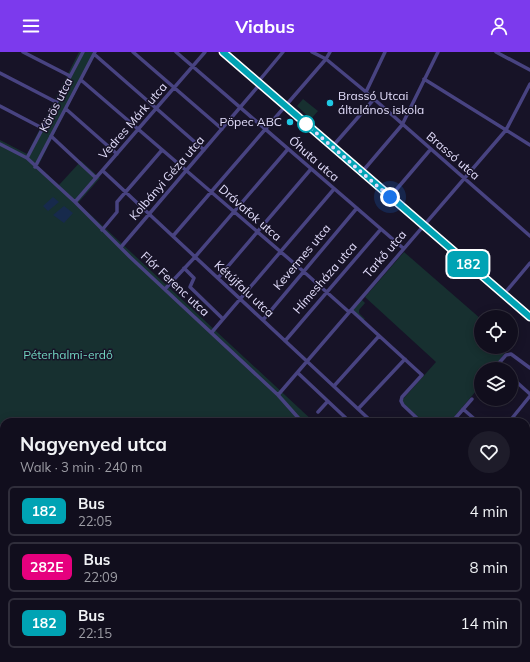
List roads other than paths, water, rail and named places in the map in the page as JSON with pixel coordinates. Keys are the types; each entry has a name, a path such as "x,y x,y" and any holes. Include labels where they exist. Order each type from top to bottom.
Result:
{"street":[{"path":"23,52 70,76"},
{"path":"0,144 27,158 83,52"},
{"path":"133,52 222,129"},
{"name":"Óhuta utca","path":"176,52 403,248"},
{"name":"Vedres Márk utca","path":"75,202 206,52"},
{"path":"223,52 530,317"},
{"name":"Kolbányi Géza utca","path":"120,247 241,108 283,52"},
{"name":"Brassó utca","path":"312,52 326,59 366,92 430,150 530,236"},
{"path":"173,236 326,59 330,52"},
{"path":"366,92 385,52"},
{"path":"362,172 402,125 438,52"},
{"path":"496,52 530,70"},
{"path":"95,53 204,150"},
{"name":"Körös utca","path":"35,167 95,53"},
{"path":"0,73 56,102"},
{"path":"424,78 530,145"},
{"name":"Drávafok utca","path":"81,80 186,172 379,336 422,375 402,397 401,401 403,405 417,418"},
{"name":"Tarkő utca","path":"278,395 308,362 403,248 424,226 506,130 530,86"},
{"path":"332,147 374,99"},
{"path":"0,106 42,128"},
{"path":"66,109 117,154"},
{"path":"51,136 96,178"},
{"path":"165,289 195,257 288,149"},
{"path":"102,230 117,212 116,203 162,150"},
{"path":"390,197 430,150"},
{"name":"Flór Ferenc utca","path":"27,158 278,395 298,418"},
{"path":"218,278 311,169"},
{"name":"Kétújfalu utca","path":"102,171 368,418"},
{"path":"212,332 281,253 334,189"},
{"name":"Kevermes utca","path":"263,320 357,208"},
{"name":"Hímesháza utca","path":"285,341 381,229"},
{"path":"504,294 530,263"},
{"path":"184,268 194,278 190,287 223,319"},
{"path":"334,386 379,336"},
{"path":"500,362 506,355 511,354 530,368"},
{"path":"358,409 405,359"},
{"path":"298,373 346,418"},
{"path":"512,418 530,395 518,384"},
{"path":"455,418 472,399"},
{"path":"318,412 328,401"},
{"path":"463,409 473,418"}],"water":[{"path":"53,197 59,202 48,211 43,206"},
{"path":"64,206 73,213 64,223 53,215"}],"place":[{"name":"Brassó Utcai általános iskola","path":"330,103"},
{"name":"Pöpec ABC","path":"290,122"}],"park label":[{"name":"Péterhalmi-erdő","path":"68,355"}]}
